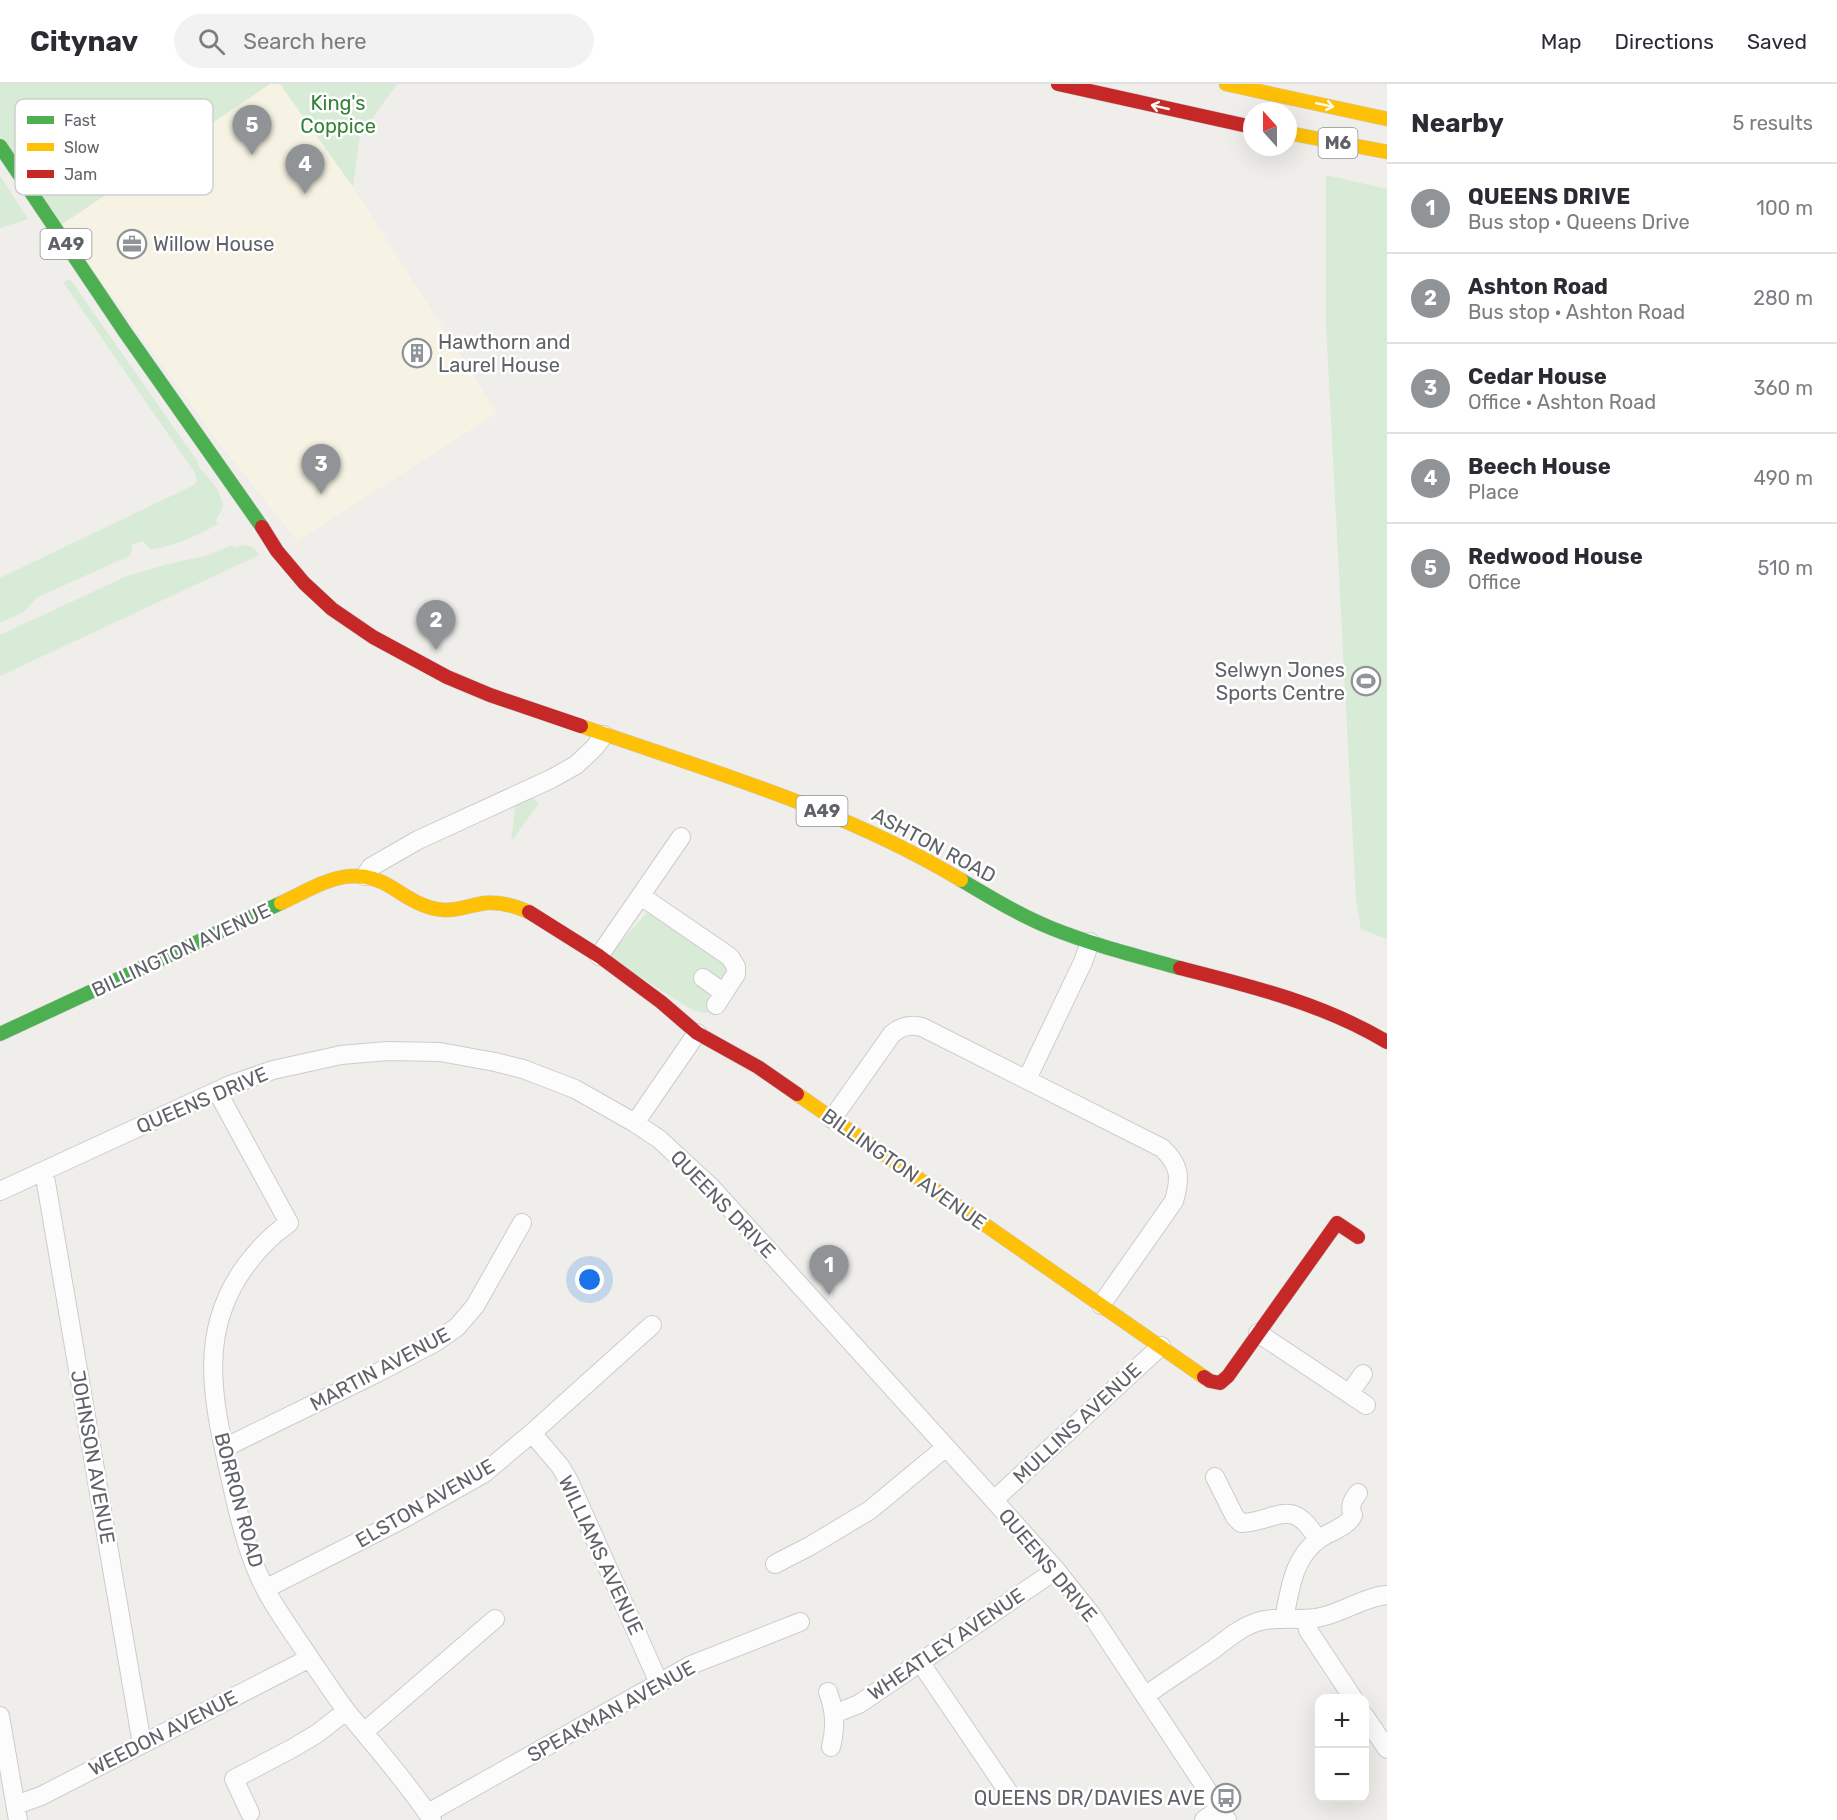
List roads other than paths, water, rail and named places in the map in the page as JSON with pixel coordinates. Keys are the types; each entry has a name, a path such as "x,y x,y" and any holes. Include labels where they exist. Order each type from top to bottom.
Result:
{"main road":[{"path":"1058,84 1243,125"},
{"name":"M6","path":"1226,84 1387,119"},
{"path":"1270,84 1340,95"},
{"name":"M6","path":"1297,136 1387,152"},
{"name":"ASHTON ROAD","path":"0,146 15,168"},
{"name":"ASHTON ROAD","path":"33,195 133,343 254,513 277,551 304,583 332,609 373,638 447,677 490,695 787,797 837,817 922,857 1017,912 1049,927 1090,942 1285,997 1374,1034 1387,1042"},
{"name":"BILLINGTON AVENUE","path":"0,1034 334,879 352,875 364,876 384,883 413,901 441,910 500,903 535,915 598,956 661,1002 697,1033 758,1067 1210,1381 1220,1383 1225,1380 1258,1333"},
{"path":"1258,1333 1337,1223 1358,1237"}],"street":[{"path":"364,876 371,867 418,840 551,779 576,765 604,735"},
{"path":"598,956 681,837"},
{"path":"640,896 730,957 736,967 736,974 720,999 703,978"},
{"path":"1027,1079 1083,962 1090,942"},
{"path":"832,1119 892,1034 905,1026 922,1027 1162,1148 1177,1166 1178,1188 1174,1201 1101,1305"},
{"path":"635,1123 697,1033"},
{"name":"QUEENS DRIVE","path":"0,1191 217,1091 273,1070 341,1055 387,1051 440,1052 495,1062 550,1078 575,1089 635,1123 666,1145 710,1186 1056,1570 1091,1614 1223,1814"},
{"name":"BORRON ROAD","path":"217,1091 289,1223 257,1251 241,1273 229,1293 219,1318 214,1340 212,1370 216,1408 245,1534 265,1589 310,1658 346,1711 390,1762 430,1816"},
{"name":"JOHNSON AVENUE","path":"44,1171 142,1744"},
{"name":"MARTIN AVENUE","path":"224,1448 377,1373 434,1343 457,1327 475,1306 522,1223"},
{"name":"ELSTON AVENUE","path":"265,1589 449,1494 483,1474 652,1325"},
{"path":"1258,1333 1365,1405"},
{"name":"MULLINS AVENUE","path":"993,1500 1161,1346"},
{"path":"1349,1394 1363,1374"},
{"name":"WILLIAMS AVENUE","path":"532,1433 560,1466 569,1481 659,1683"},
{"path":"775,1564 870,1510 946,1447"},
{"path":"1215,1477 1235,1517 1241,1523 1249,1523 1278,1513 1290,1514 1302,1520 1318,1540"},
{"path":"1284,1619 1294,1570 1305,1553 1318,1540 1350,1521 1353,1515 1350,1509 1352,1502 1358,1493"},
{"name":"WHEATLEY AVENUE","path":"834,1714 859,1704 1056,1570"},
{"path":"1145,1696 1248,1625 1267,1620 1306,1619 1342,1611 1369,1598 1387,1595"},
{"path":"364,1732 495,1619"},
{"path":"1306,1619 1308,1630 1350,1694"},
{"name":"SPEAKMAN AVENUE","path":"430,1816 659,1683 710,1657 800,1622"},
{"name":"WEEDON AVENUE","path":"17,1813 41,1796 310,1658"},
{"path":"920,1662 1009,1792"},
{"path":"828,1692 834,1714 834,1737 831,1747"},
{"path":"250,1813 226,1783 318,1733 346,1711"},
{"path":"0,1716 17,1813"},
{"path":"1369,1721 1387,1749"},
{"path":"1204,1820 1223,1814"}],"place":[{"name":"Redwood House","path":"252,155"},
{"name":"Beech House","path":"305,194"},
{"name":"Willow House","path":"132,244"},
{"name":"Hawthorn and Laurel House","path":"417,353"},
{"name":"Cedar House","path":"321,494"},
{"name":"Ashton Road","path":"436,650"},
{"name":"Selwyn Jones Sports Centre","path":"1366,681"},
{"name":"QUEENS DRIVE","path":"829,1295"},
{"name":"QUEENS DR/DAVIES AVE","path":"1226,1798"}],"park label":[{"name":"King's Coppice","path":"338,114"}]}
